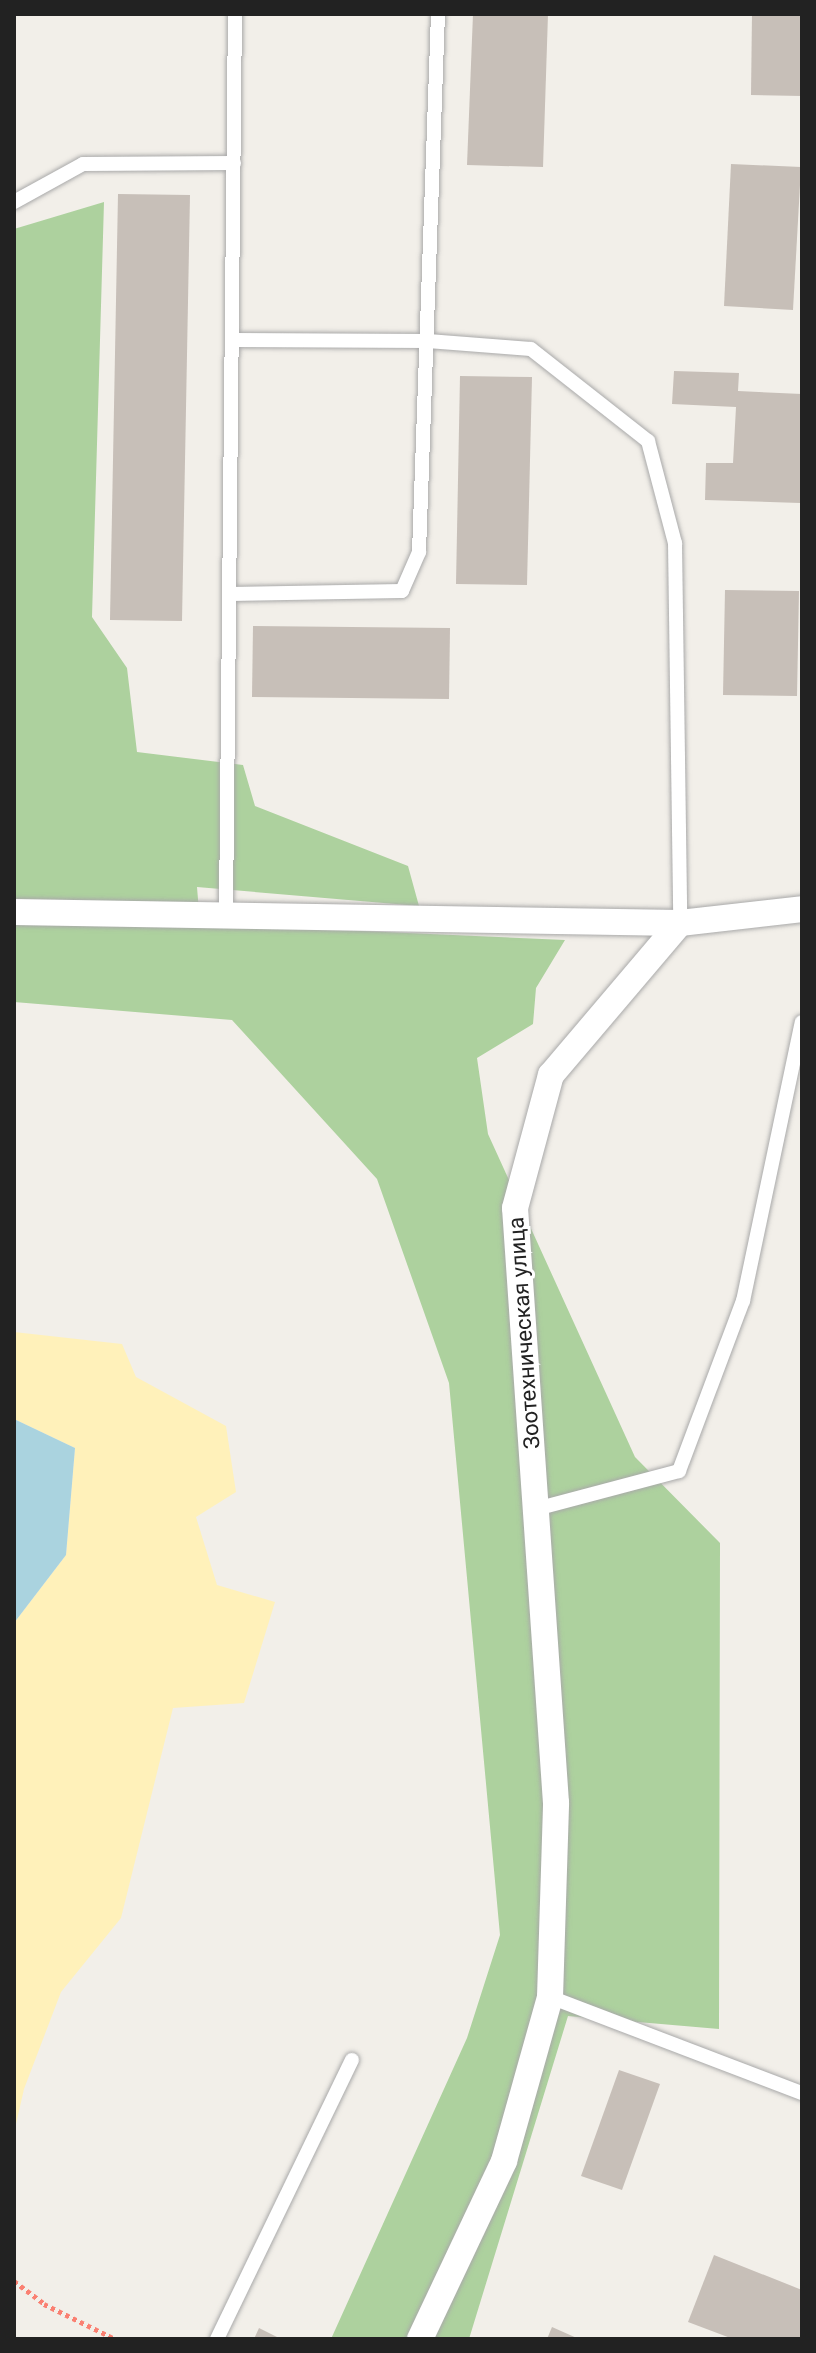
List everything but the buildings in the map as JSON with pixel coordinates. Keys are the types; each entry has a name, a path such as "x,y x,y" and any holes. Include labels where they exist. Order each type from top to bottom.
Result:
{"street":[{"path":"14,912 226,912 680,923 802,909"},
{"name":"Зоотехническая улица","path":"420,2339 504,2161 550,1997 556,1803 515,1208 551,1075 680,923"}],"lane":[{"path":"226,912 235,14"},
{"path":"230,594 402,591 419,552 438,14"},
{"path":"14,202 83,164 234,163"},
{"path":"233,340 428,341 531,349 648,441 675,543 680,923"},
{"path":"536,1509 679,1471 743,1301 802,1022"},
{"path":"550,1997 802,2093"},
{"path":"217,2339 352,2060"}],"path":[{"path":"14,2281 44,2304 115,2339"}],"green space":[{"path":"104,202 92,617 127,668 137,752 243,765 255,806 408,866 419,906 197,887 200,924 565,940 536,988 533,1024 477,1058 488,1134 635,1457 720,1543 719,2029 568,2016 469,2339 331,2339 467,2038 500,1935 449,1383 377,1179 232,1020 14,1002 14,229"}],"sand":[{"path":"14,1332 122,1344 136,1377 226,1426 236,1492 196,1517 217,1585 275,1602 244,1703 173,1708 121,1918 61,1992 24,2089 14,2133 14,1623 66,1555 75,1448 14,1419"}],"water":[{"path":"14,1419 75,1448 66,1555 14,1623"}]}
